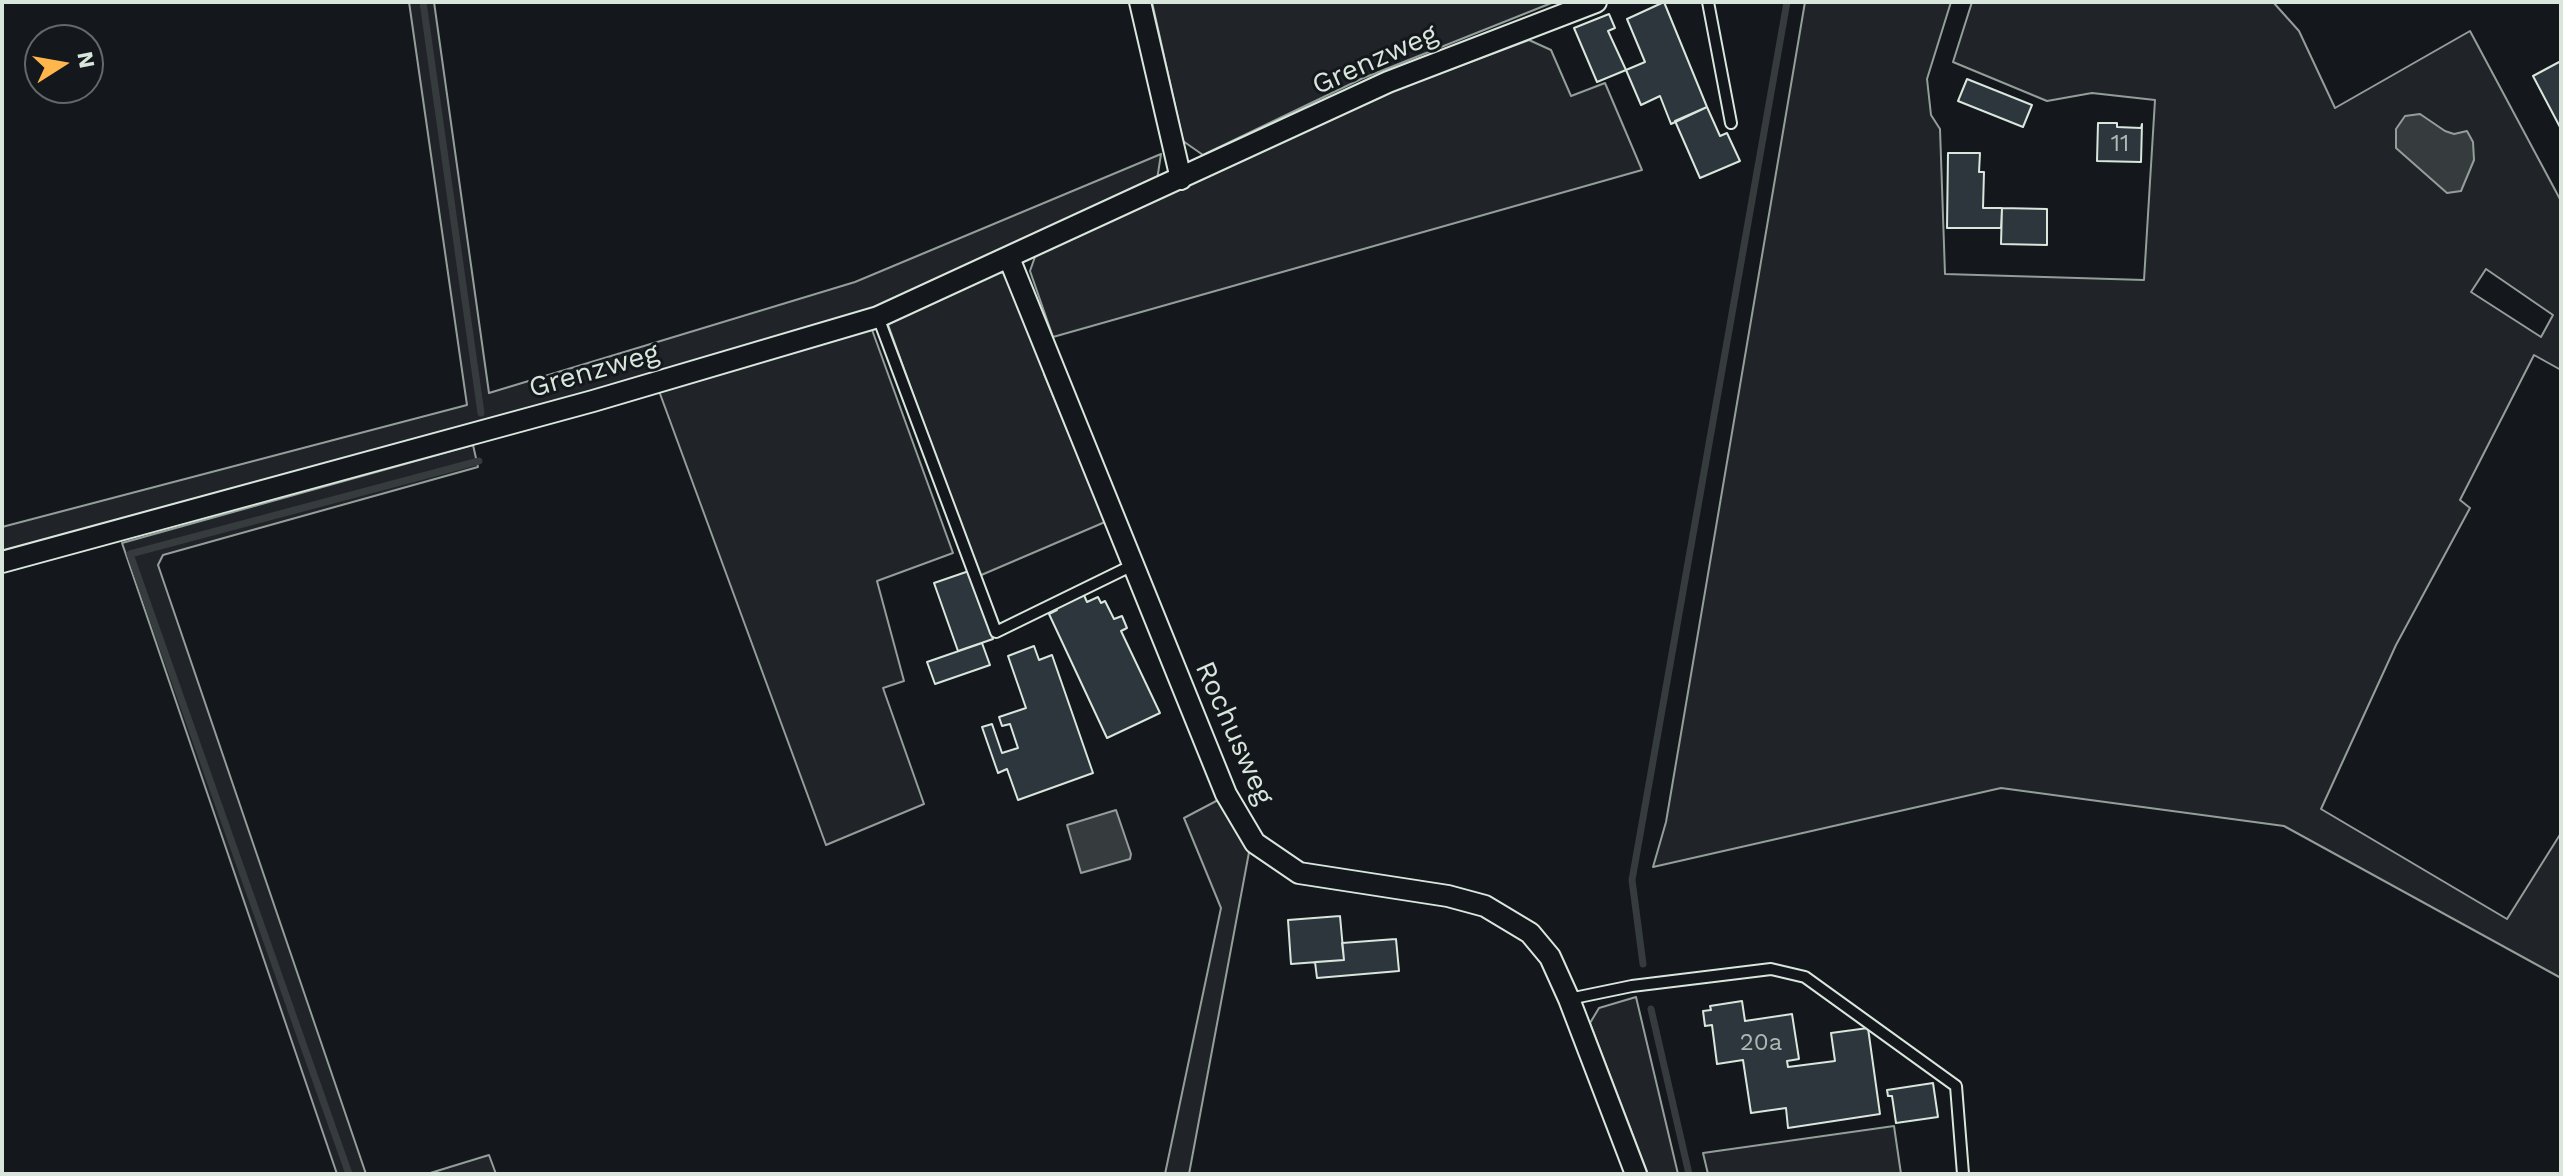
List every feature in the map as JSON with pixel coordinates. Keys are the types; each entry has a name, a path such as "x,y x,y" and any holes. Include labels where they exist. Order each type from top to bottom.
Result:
{"street":[{"path":"1140,2 1181,179"},
{"name":"Grenzweg","path":"2,562 593,401 878,317 1388,82 1596,2"},
{"name":"Rochusweg","path":"1009,258 1226,794 1255,843 1299,873 1448,896 1485,906 1530,933 1550,957 1569,999 1636,1174"}],"lane":[{"path":"1708,2 1731,123"},
{"path":"878,317 996,632 1133,565"},
{"path":"1569,999 1632,986 1771,969 1805,977 1956,1086 1963,1174"}],"shaded area":[{"path":"409,2 434,2 489,393 855,282 1161,154 1157,180 874,308 591,393 2,554 2,527 467,405"},
{"path":"1152,2 1554,2 1361,79 1203,155 1183,141"},
{"path":"1805,2 1951,2 1927,79 1931,115 1940,129 1945,274 2144,280 2155,100 2092,93 2047,101 1953,62 1972,2 2273,2 2299,31 2335,108 2470,31 2561,201 2561,370 2534,355 2460,500 2470,508 2396,645 2321,809 2507,919 2561,833 2561,978 2284,826 2001,788 1653,867 1666,822","holes":["2486,269 2553,315 2541,337 2471,292"]},
{"path":"1529,40 1551,50 1571,96 1605,83 1642,170 1053,337 1030,271 1037,251 1390,92"},
{"path":"2420,114 2445,131 2454,134 2467,131 2473,142 2474,160 2461,191 2447,193 2396,148 2396,129 2405,116"},
{"path":"991,271 1010,274 1050,371 1044,374 1105,522 979,576 886,319"},
{"path":"871,327 953,553 877,581 904,681 883,688 924,804 826,845 659,391"},
{"path":"473,445 478,467 163,555 158,565 366,1174 337,1174 122,543"},
{"path":"1220,799 1250,847 1189,1174 1165,1174 1221,908 1184,818"},
{"path":"1116,810 1130,859 1081,873 1067,825"},
{"path":"1636,997 1678,1174 1648,1174 1590,1023 1599,1008"},
{"path":"1894,1126 1901,1174 1708,1174 1703,1153"},
{"path":"489,1155 496,1174 427,1174"}],"building":[{"path":"1664,2 1707,107 1671,124 1660,96 1641,105 1626,70 1645,62 1627,19"},
{"path":"1609,14 1615,28 1608,31 1626,70 1597,82 1574,28"},
{"path":"2561,61 2561,129 2533,76"},
{"path":"1967,79 2032,105 2023,127 1958,101"},
{"path":"1707,107 1720,136 1727,133 1740,161 1700,178 1675,121"},
{"path":"2098,123 2141,128 2142,124 2141,162 2097,161"},
{"path":"1948,153 1980,153 1979,172 1984,172 1983,208 2002,208 2001,228 1947,228"},
{"path":"2002,208 2047,209 2047,245 2001,244"},
{"path":"969,571 993,639 958,651 934,583"},
{"path":"1083,593 1087,602 1098,597 1101,603 1105,601 1114,619 1122,616 1127,628 1121,631 1160,713 1107,738 1049,614 1057,610 1055,606"},
{"path":"982,643 990,665 935,684 927,662"},
{"path":"1034,646 1039,660 1052,655 1093,773 1018,800 1007,769 998,773 982,727 992,724 1002,753 1018,748 1010,724 1002,726 999,717 1026,708 1008,656"},
{"path":"1340,916 1344,960 1291,964 1288,920"},
{"path":"1396,939 1399,971 1317,978 1315,962 1344,960 1342,943"},
{"path":"1742,1001 1745,1021 1792,1014 1799,1059 1787,1061 1788,1067 1835,1061 1831,1033 1868,1028 1880,1114 1788,1128 1786,1108 1751,1113 1743,1060 1717,1064 1712,1025 1705,1026 1703,1011 1711,1010 1710,1006"},
{"path":"1933,1083 1938,1117 1896,1123 1892,1096 1888,1096 1887,1090"}],"waterway":[{"path":"423,2 481,413"},
{"path":"1643,964 1632,880 1787,2"},
{"path":"349,1174 130,554 479,461"},
{"path":"1651,1009 1689,1174"}]}
